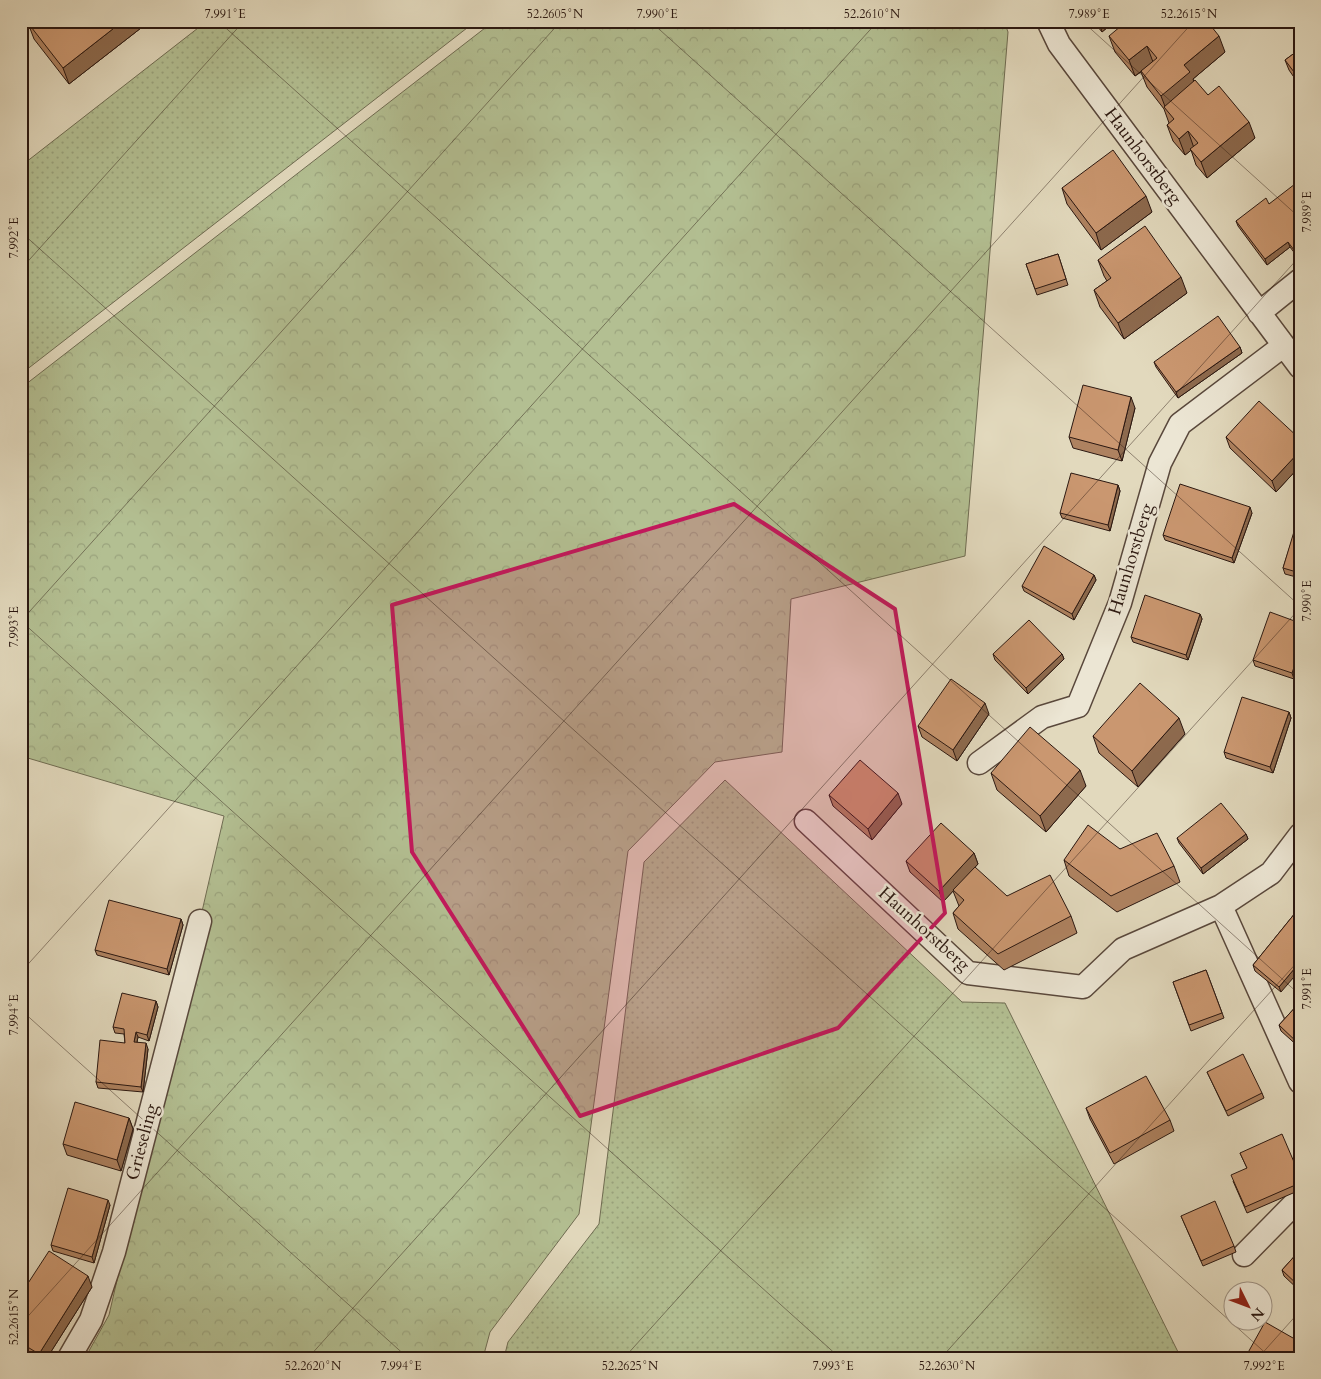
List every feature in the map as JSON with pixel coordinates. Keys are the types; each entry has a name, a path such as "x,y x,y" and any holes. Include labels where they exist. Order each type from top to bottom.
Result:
{"street":[{"name":"Haunhorstberg","path":"1048,21 1059,44 1300,367"},
{"path":"1259,312 1300,280"},
{"name":"Haunhorstberg","path":"979,764 1042,717 1078,706 1120,602 1160,463 1180,424 1283,346"},
{"name":"Haunhorstberg","path":"806,821 968,973 1083,987 1123,949 1221,906 1271,874 1300,835"},
{"path":"1221,906 1300,1082"},
{"name":"Grieseling","path":"69,1358 90,1320 114,1252 200,921"},
{"path":"1244,1255 1300,1198"}],"highlighted area":[{"path":"734,504 895,609 945,913 838,1028 580,1116 412,852 392,605"}],"green space":[{"path":"207,21 476,21 21,374 21,166"},
{"path":"494,21 1004,21 1008,32 965,556 791,599 782,752 715,762 628,851 579,1214 490,1332 483,1358 85,1358 109,1315 224,816 21,756 21,388"},
{"path":"725,780 962,1002 1005,1003 1181,1358 504,1358 508,1342 599,1224 644,862"}],"building":[{"path":"31,21 123,21 63,68 28,23"},
{"path":"1127,21 1207,21 1219,36 1184,65 1190,72 1161,96 1141,71 1157,58 1147,46 1129,60 1109,36"},
{"path":"1300,49 1300,80 1285,60"},
{"path":"1195,80 1208,95 1219,86 1249,122 1201,162 1190,149 1198,143 1188,131 1179,139 1167,125 1174,119 1164,107"},
{"path":"1113,150 1146,196 1096,233 1062,188"},
{"path":"1295,184 1300,190 1300,245 1294,250 1288,242 1265,259 1236,221 1266,198 1269,204"},
{"path":"1145,226 1181,277 1118,323 1094,290 1111,278 1098,260"},
{"path":"1058,254 1066,279 1035,289 1026,264"},
{"path":"1218,316 1240,347 1176,392 1154,362"},
{"path":"1083,385 1131,397 1118,450 1069,437"},
{"path":"1259,401 1300,439 1300,451 1272,481 1226,437"},
{"path":"1071,473 1118,485 1108,525 1060,513"},
{"path":"1180,484 1250,507 1232,558 1163,535"},
{"path":"1300,515 1300,573 1283,568"},
{"path":"1044,546 1094,575 1072,614 1022,586"},
{"path":"1145,595 1200,614 1186,655 1131,637"},
{"path":"1270,612 1300,623 1300,650 1292,673 1253,660"},
{"path":"1029,620 1062,654 1026,688 993,654"},
{"path":"951,679 985,703 953,750 918,726"},
{"path":"1140,683 1179,718 1132,771 1093,736"},
{"path":"1242,697 1289,712 1270,767 1224,752"},
{"path":"1030,727 1080,770 1040,816 991,773"},
{"path":"860,760 898,793 868,829 829,795"},
{"path":"1221,803 1246,834 1201,868 1177,838"},
{"path":"941,823 974,853 939,891 906,861"},
{"path":"1088,825 1120,849 1157,833 1174,866 1111,896 1064,860"},
{"path":"975,867 1007,896 1050,875 1071,916 998,954 953,913 964,900 953,890"},
{"path":"109,900 181,919 167,969 95,950"},
{"path":"1300,907 1300,962 1279,987 1253,965"},
{"path":"1206,970 1222,1013 1189,1025 1173,982"},
{"path":"122,993 156,1001 147,1035 136,1032 134,1042 146,1043 141,1087 96,1082 100,1040 125,1043 124,1029 113,1027"},
{"path":"1300,1002 1300,1045 1279,1025"},
{"path":"1243,1054 1262,1093 1226,1111 1207,1072"},
{"path":"1146,1076 1170,1120 1110,1153 1086,1108"},
{"path":"75,1102 129,1118 117,1160 63,1144"},
{"path":"1282,1134 1300,1176 1300,1183 1245,1207 1231,1175 1247,1168 1240,1153"},
{"path":"68,1188 108,1200 92,1257 51,1245"},
{"path":"1215,1201 1234,1246 1201,1261 1181,1216"},
{"path":"1300,1250 1300,1287 1282,1270"},
{"path":"49,1251 88,1276 39,1354 21,1343 21,1294"},
{"path":"1274,1327 1300,1342 1300,1358 1245,1358 1259,1332 1274,1332"}]}
